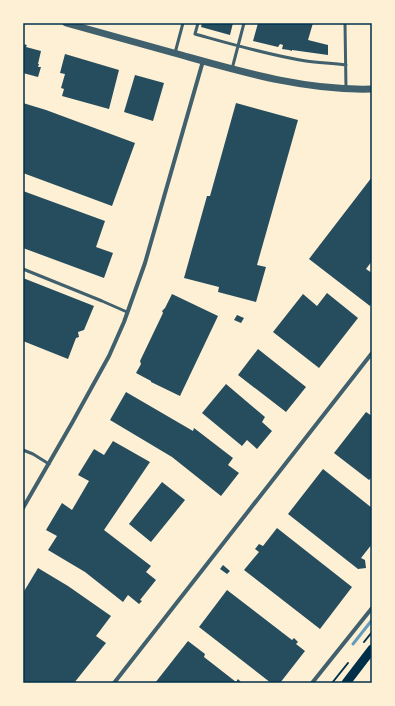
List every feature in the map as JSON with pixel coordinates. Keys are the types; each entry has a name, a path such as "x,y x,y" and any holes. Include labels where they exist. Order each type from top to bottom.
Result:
{"highway":[{"path":"346,683 372,649"}],"street":[{"path":"66,23 273,79 346,90 372,89"},
{"path":"23,508 25,500 49,464 108,356 127,312 145,263 203,61"},
{"path":"114,683 372,353"},
{"path":"312,683 372,608"}],"lane":[{"path":"175,53 183,23"},
{"path":"198,23 195,34 238,46 307,61 346,64"},
{"path":"232,69 244,23"},
{"path":"345,23 346,90"},
{"path":"23,269 127,312"},
{"path":"23,450 33,454 49,464"}],"building":[{"path":"202,23 233,23 230,35 201,27"},
{"path":"258,23 313,23 308,40 328,45 328,55 292,51 282,49 283,45 280,44 278,47 253,41"},
{"path":"23,44 27,45 26,47 41,51 38,67 41,67 38,77 23,73"},
{"path":"65,54 119,70 109,109 62,96 64,89 61,88 65,74 60,73"},
{"path":"135,75 164,83 153,121 124,112"},
{"path":"23,103 135,143 112,206 23,173"},
{"path":"236,103 298,120 257,265 266,267 256,302 218,292 219,287 184,278 207,196 210,196"},
{"path":"372,177 372,261 366,269 372,273 372,303 370,306 309,259"},
{"path":"23,191 105,221 96,247 113,253 104,278 23,248"},
{"path":"23,278 94,306 84,330 78,332 79,337 76,338 68,359 23,341"},
{"path":"327,293 358,318 319,368 273,332 303,294 317,306"},
{"path":"172,294 218,316 180,396 136,373 141,364 140,361 163,313 162,311"},
{"path":"237,315 244,318 241,323 234,320"},
{"path":"258,349 306,387 286,412 238,375"},
{"path":"226,384 265,417 262,422 272,431 257,449 247,440 242,446 202,413"},
{"path":"126,392 193,431 194,428 233,458 228,465 239,473 221,496 172,457 110,420"},
{"path":"366,412 372,416 372,477 369,480 334,453"},
{"path":"113,441 150,462 104,530 151,566 146,572 156,580 140,600 142,601 139,604 128,595 123,602 85,572 48,550 57,536 46,530 62,503 72,510 89,481 78,475 94,449 104,455"},
{"path":"323,469 372,508 372,544 361,558 365,560 366,568 358,569 288,514"},
{"path":"162,482 185,500 151,542 129,524"},
{"path":"277,528 352,587 320,629 244,570 259,552 255,549 259,544 263,546"},
{"path":"223,565 230,571 227,574 220,569"},
{"path":"38,568 68,586 111,616 96,636 106,643 74,683 23,683 23,593"},
{"path":"227,590 292,640 294,638 298,642 296,644 305,651 280,683 271,683 199,627"},
{"path":"188,641 205,654 204,657 236,682 238,679 242,683 155,683"}],"waterway":[{"path":"353,644 372,620"}]}
